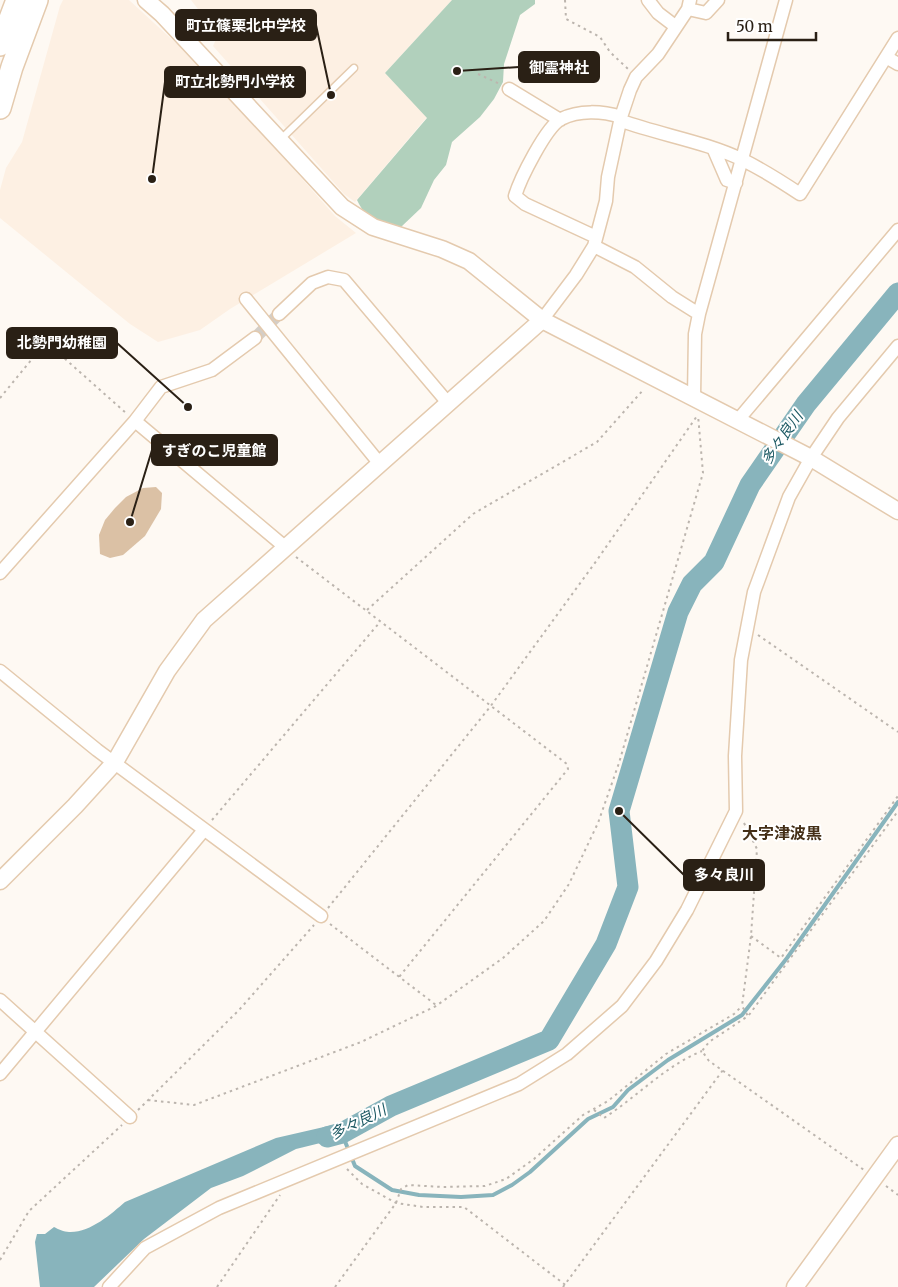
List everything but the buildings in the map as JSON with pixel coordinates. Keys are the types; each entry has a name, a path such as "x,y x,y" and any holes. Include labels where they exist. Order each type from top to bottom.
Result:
{"highway":[{"path":"0,45 17,0"},
{"path":"0,108 12,66 37,0"}],"street":[{"path":"146,0 162,14 342,207 356,218 373,227 442,249 469,261 542,320 654,378 699,405 741,421 808,457 898,511"},
{"path":"648,0 658,12 675,26"},
{"path":"0,881 76,806 115,762 167,670 186,641 204,620 542,320 576,275 595,242 622,119 636,77 658,54 689,5 706,13 718,0"},
{"path":"699,405 695,334 699,314 786,0"},
{"path":"699,314 672,297 643,272 595,242 525,204 515,196 519,181 541,144 560,120 594,112 603,112 743,160 800,194 898,38"},
{"path":"886,57 898,64"},
{"path":"508,88 560,120"},
{"path":"714,150 727,180 736,183"},
{"path":"741,421 898,230"},
{"path":"279,314 312,283 328,277 344,280 448,403"},
{"path":"246,299 380,464"},
{"path":"0,573 135,421 161,387 212,370 255,338"},
{"path":"109,1287 146,1248 219,1208 519,1084 568,1054 622,1006 656,960 687,910 736,811 735,756 741,660 754,592 789,497 808,457 898,346"},
{"path":"135,421 285,547"},
{"path":"0,672 204,830 321,916"},
{"path":"0,1074 204,830"},
{"path":"0,1000 130,1117"},
{"path":"795,1287 898,1145"}],"lane":[{"path":"279,140 354,68"}],"path":[{"path":"565,0 566,19 600,37 610,52 636,77"},
{"path":"478,74 508,88"},
{"path":"0,398 46,342 135,421"},
{"path":"367,610 473,514 598,442 654,378"},
{"path":"0,1260 29,1211 148,1100 240,1010 321,916 490,707 598,560 699,405"},
{"path":"148,1100 194,1104 361,1042 436,1006 503,958 544,921 569,884 598,823 619,763 703,473 699,405"},
{"path":"285,547 490,707 567,764 568,769 399,977"},
{"path":"204,830 381,621"},
{"path":"748,628 898,732"},
{"path":"751,936 781,958 898,796"},
{"path":"736,811 745,824 757,849 751,936 743,1007 748,1015"},
{"path":"594,1110 604,1118 627,1103 660,1075 702,1051 709,1042 748,1015 898,811"},
{"path":"321,916 436,1006"},
{"path":"336,1287 396,1203 401,1189 408,1185 442,1187 485,1186 506,1179 534,1159 583,1115 608,1102 666,1054 743,1007"},
{"path":"702,1051 710,1061 874,1178"},
{"path":"564,1286 723,1070"},
{"path":"339,1160 362,1184 396,1203 424,1207 464,1207 564,1286 568,1287"},
{"path":"217,1287 280,1199 282,1183"}],"shaded area":[{"path":"63,0 129,0 178,45 267,139 335,216 356,233 230,309 200,330 158,342 130,324 0,218 0,190 6,168 22,142"},
{"path":"191,0 452,0 385,73 427,117 355,202 344,194 213,46 218,35"}],"green space":[{"path":"452,0 535,0 535,4 520,15 504,64 503,82 494,99 480,117 452,142 446,165 434,180 421,208 401,227 386,224 369,217 357,200 427,118 385,73"}],"water":[{"path":"350,1121 357,1134 296,1149 243,1176 211,1188 144,1239 94,1287 40,1287 35,1242 37,1234 45,1234 54,1227 67,1232 85,1229 100,1222 125,1202 276,1138"}],"waterway":[{"name":"多々良川","path":"327,1137 342,1133 391,1106 549,1040 606,944 628,887 619,811 678,612 692,584 714,562 750,485 806,404 898,293"},
{"path":"342,1134 355,1166 392,1190 419,1195 461,1197 493,1195 512,1185 530,1172 588,1119 613,1107 628,1090 668,1060 742,1015 787,958 898,802"}],"tunnel":[{"path":"255,338 279,314"}],"place":[{"name":"御霊神社","path":"457,71"},
{"name":"町立篠栗北中学校","path":"331,95"},
{"name":"町立北勢門小学校","path":"152,179"},
{"name":"北勢門幼稚園","path":"188,407"},
{"name":"すぎのこ児童館","path":"130,522"},
{"name":"多々良川","path":"619,811"}],"district":[{"name":"大字津波黒","path":"782,833"}]}
